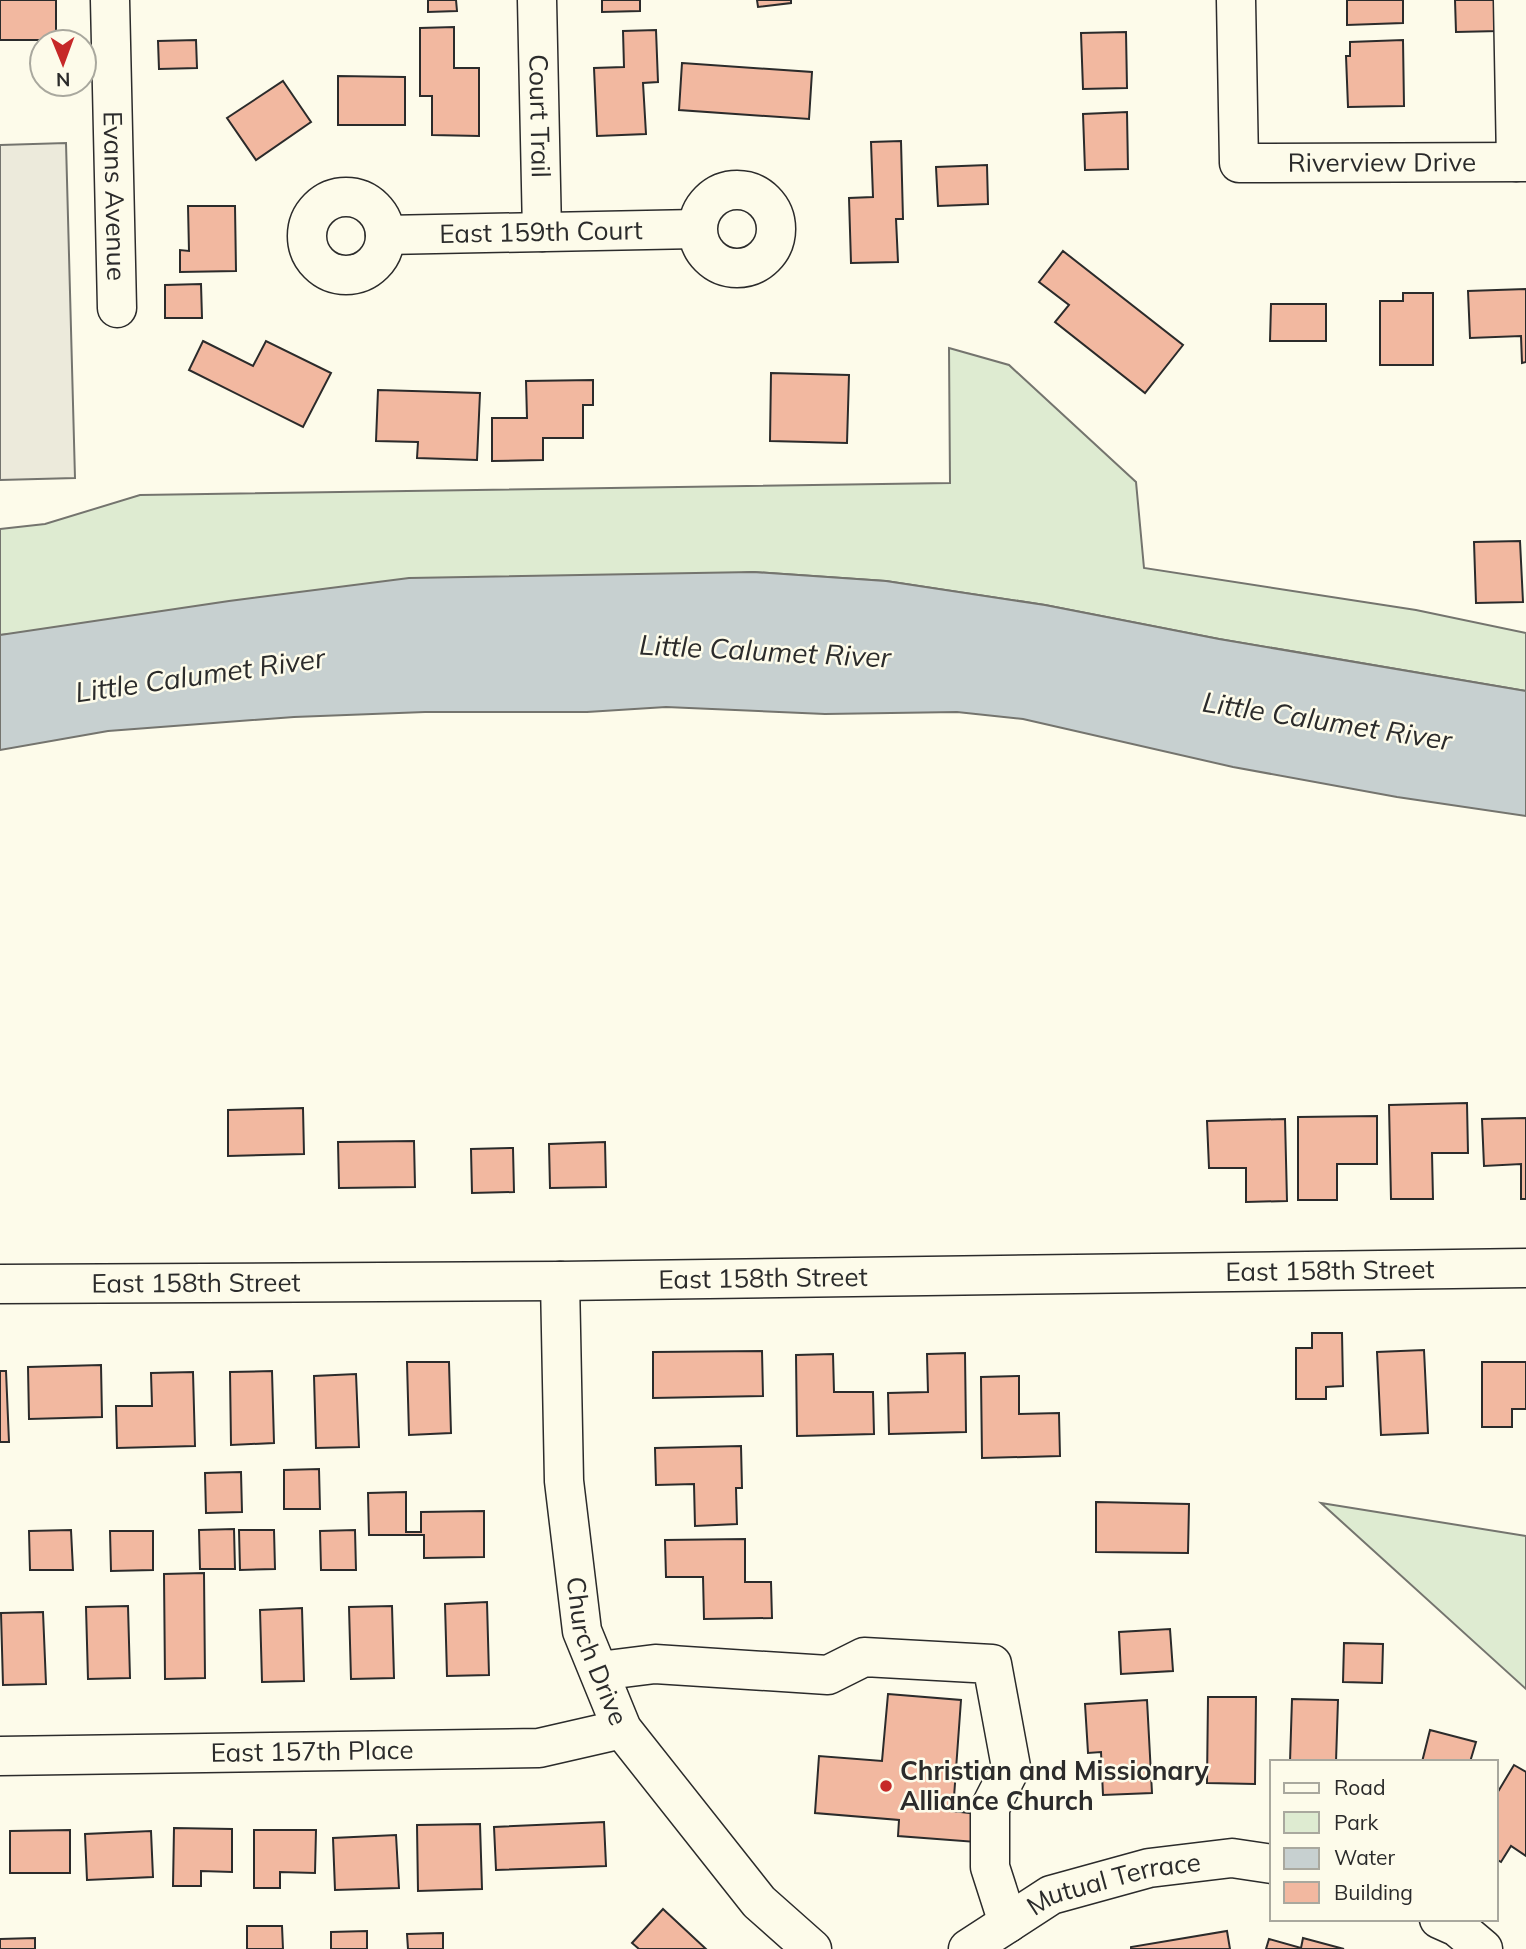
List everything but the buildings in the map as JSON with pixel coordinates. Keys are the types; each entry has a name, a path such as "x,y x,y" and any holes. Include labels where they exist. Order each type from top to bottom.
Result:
{"street":[{"name":"Evans Avenue","path":"110,0 117,308"},
{"name":"Court Trail","path":"537,0 542,232"},
{"name":"Riverview Drive","path":"1236,0 1239,163 1521,162"},
{"path":"1513,0 1521,162"},
{"name":"East 159th Court","path":"385,235 697,229"},
{"name":"East 158th Street","path":"0,1284 560,1281 1526,1268"},
{"name":"Church Drive","path":"560,1281 564,1481 582,1632 622,1729 759,1902 812,1949"},
{"path":"599,1671 655,1664 828,1675 864,1657 992,1664 1011,1767 990,1808 990,1867 1008,1923"},
{"name":"East 157th Place","path":"0,1756 538,1748 622,1729"},
{"name":"Mutual Terrace","path":"968,1949 1051,1895 1149,1868 1232,1857 1270,1864"},
{"path":"1444,1921 1457,1927 1483,1949"}],"green space":[{"path":"949,348 1009,365 1136,482 1144,568 1416,610 1526,633 1526,691 1219,639 1045,605 886,581 753,572 0,635 0,529 45,524 140,495 950,483"},
{"path":"1321,1503 1526,1536 1526,1689"}],"shaded area":[{"path":"66,143 75,478 0,480 0,145"}],"water":[{"name":"Little Calumet River","path":"753,572 886,581 1045,605 1219,639 1526,691 1526,816 1397,797 1233,767 1023,719 957,712 825,714 666,707 587,712 425,712 294,717 108,731 0,750 0,635 409,578"}],"place":[{"name":"Christian and Missionary Alliance Church","path":"886,1786"}]}
